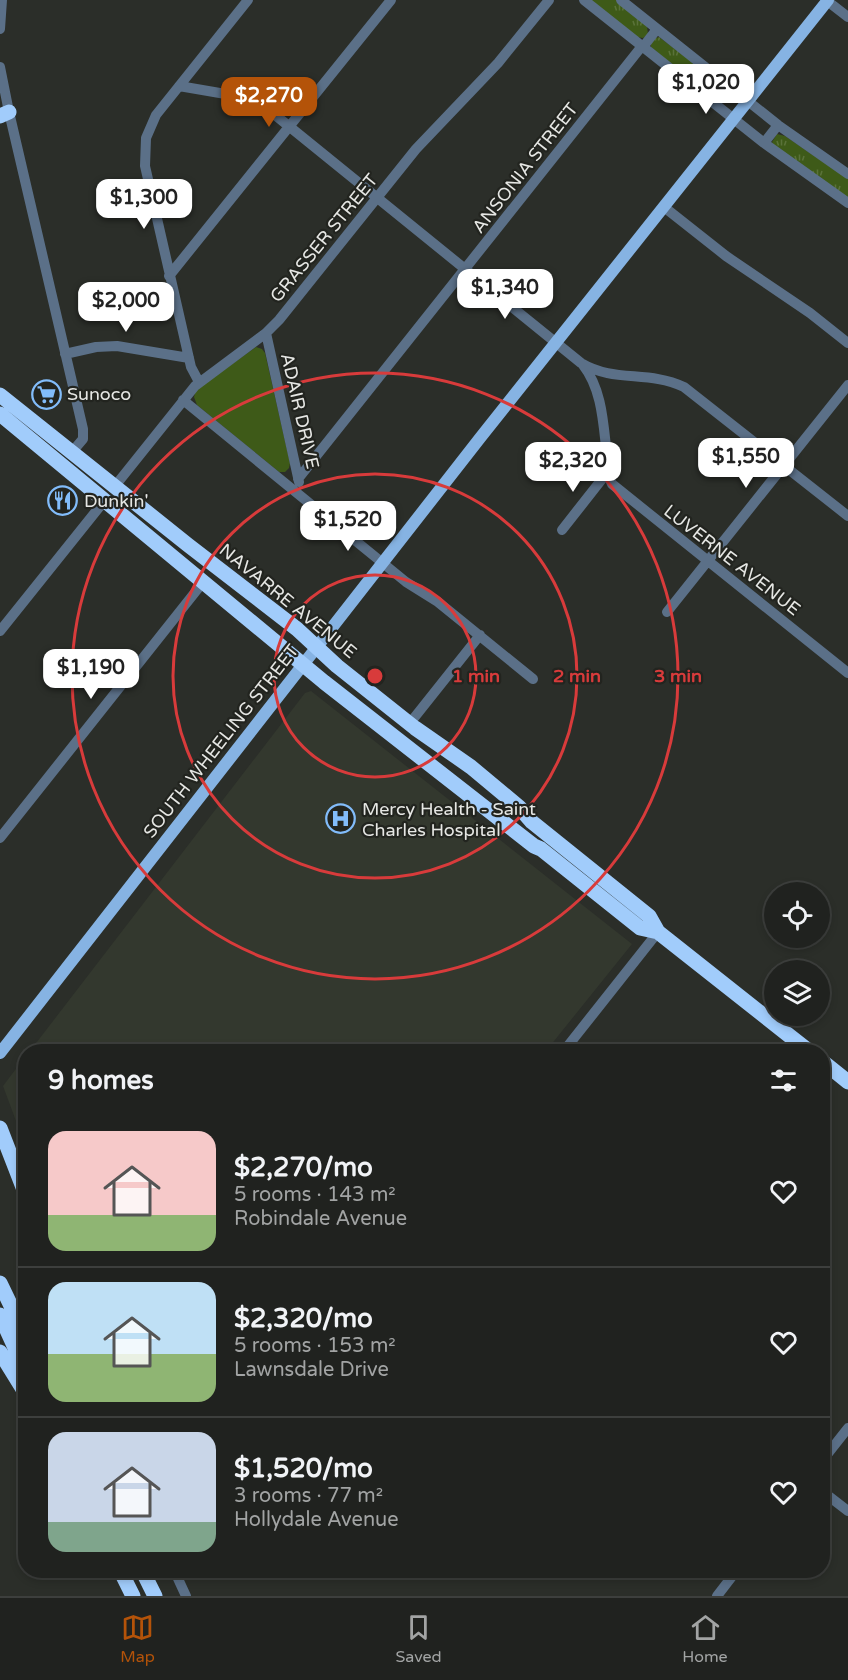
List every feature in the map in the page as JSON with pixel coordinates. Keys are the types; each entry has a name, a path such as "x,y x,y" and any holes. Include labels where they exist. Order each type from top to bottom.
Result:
{"highway":[{"name":"NAVARRE AVENUE","path":"0,395 297,629 410,723 471,767 532,822 649,916 658,932 800,1044"},
{"name":"NAVARRE AVENUE","path":"4,417 403,744 534,846 542,849 640,928 658,932"},
{"path":"4,417 16,417 62,453 91,466"},
{"path":"61,465 104,490 114,485"},
{"path":"403,744 430,754 501,808 505,809 512,802"},
{"path":"542,849 553,847 577,866 604,879"},
{"path":"830,1067 848,1082"},
{"path":"0,1128 18,1174"},
{"path":"0,1283 18,1320"},
{"path":"0,1316 18,1355"},
{"path":"0,1352 18,1381"},
{"path":"124,1578 133,1596"}],"main road":[{"name":"SOUTH WHEELING STREET","path":"0,1053 303,664 827,0"}],"street":[{"path":"0,29 2,0"},
{"path":"199,382 191,368 169,276 144,157 146,138 153,119 248,0"},
{"path":"169,276 391,0"},
{"name":"GRASSER STREET","path":"114,485 199,382 266,333 286,311 416,149 498,63 549,0"},
{"path":"584,0 734,120 848,203"},
{"path":"621,0 778,125 848,174"},
{"path":"827,0 848,17"},
{"name":"ANSONIA STREET","path":"298,478 657,29"},
{"path":"0,67 4,114 83,434 83,439 72,453"},
{"path":"704,95 718,78"},
{"path":"179,86 248,98 268,109 581,363 606,374 652,377 684,387 848,516"},
{"path":"764,143 778,125"},
{"path":"664,207 726,256 810,313 848,343"},
{"name":"ADAIR DRIVE","path":"266,333 302,497"},
{"path":"65,354 96,347 117,346 189,358"},
{"path":"562,530 606,474 606,447 598,394 594,382 581,363"},
{"path":"667,612 848,385"},
{"path":"183,400 383,563 415,588 438,602 533,679"},
{"name":"LUVERNE AVENUE","path":"606,474 620,492 848,673"},
{"path":"0,631 105,500"},
{"path":"0,838 204,581"},
{"path":"410,723 480,635"},
{"path":"569,1044 658,932"},
{"path":"830,1451 848,1428"},
{"path":"830,1497 848,1511"},
{"path":"178,1578 186,1596"},
{"path":"717,1596 731,1578"}],"shaded area":[{"name":"Mercy Health - Saint Charles Hospital","path":"311,691 632,944 552,1044 35,1044 305,693"},
{"path":"18,1066 18,1126 3,1086"}],"green space":[{"path":"591,0 616,0 647,26 648,35 643,38 637,37"},
{"path":"659,37 708,74 709,82 699,87 651,47 651,44"},
{"path":"777,134 785,136 848,179 848,198 774,146 772,142"},
{"path":"256,347 265,353 290,463 285,472 279,472 197,405 194,397 196,390"}],"place":[{"name":"Sunoco","path":"46,394"},
{"name":"Dunkin'","path":"63,501"},
{"name":"Mercy Health - Saint Charles Hospital","path":"341,819"}]}
